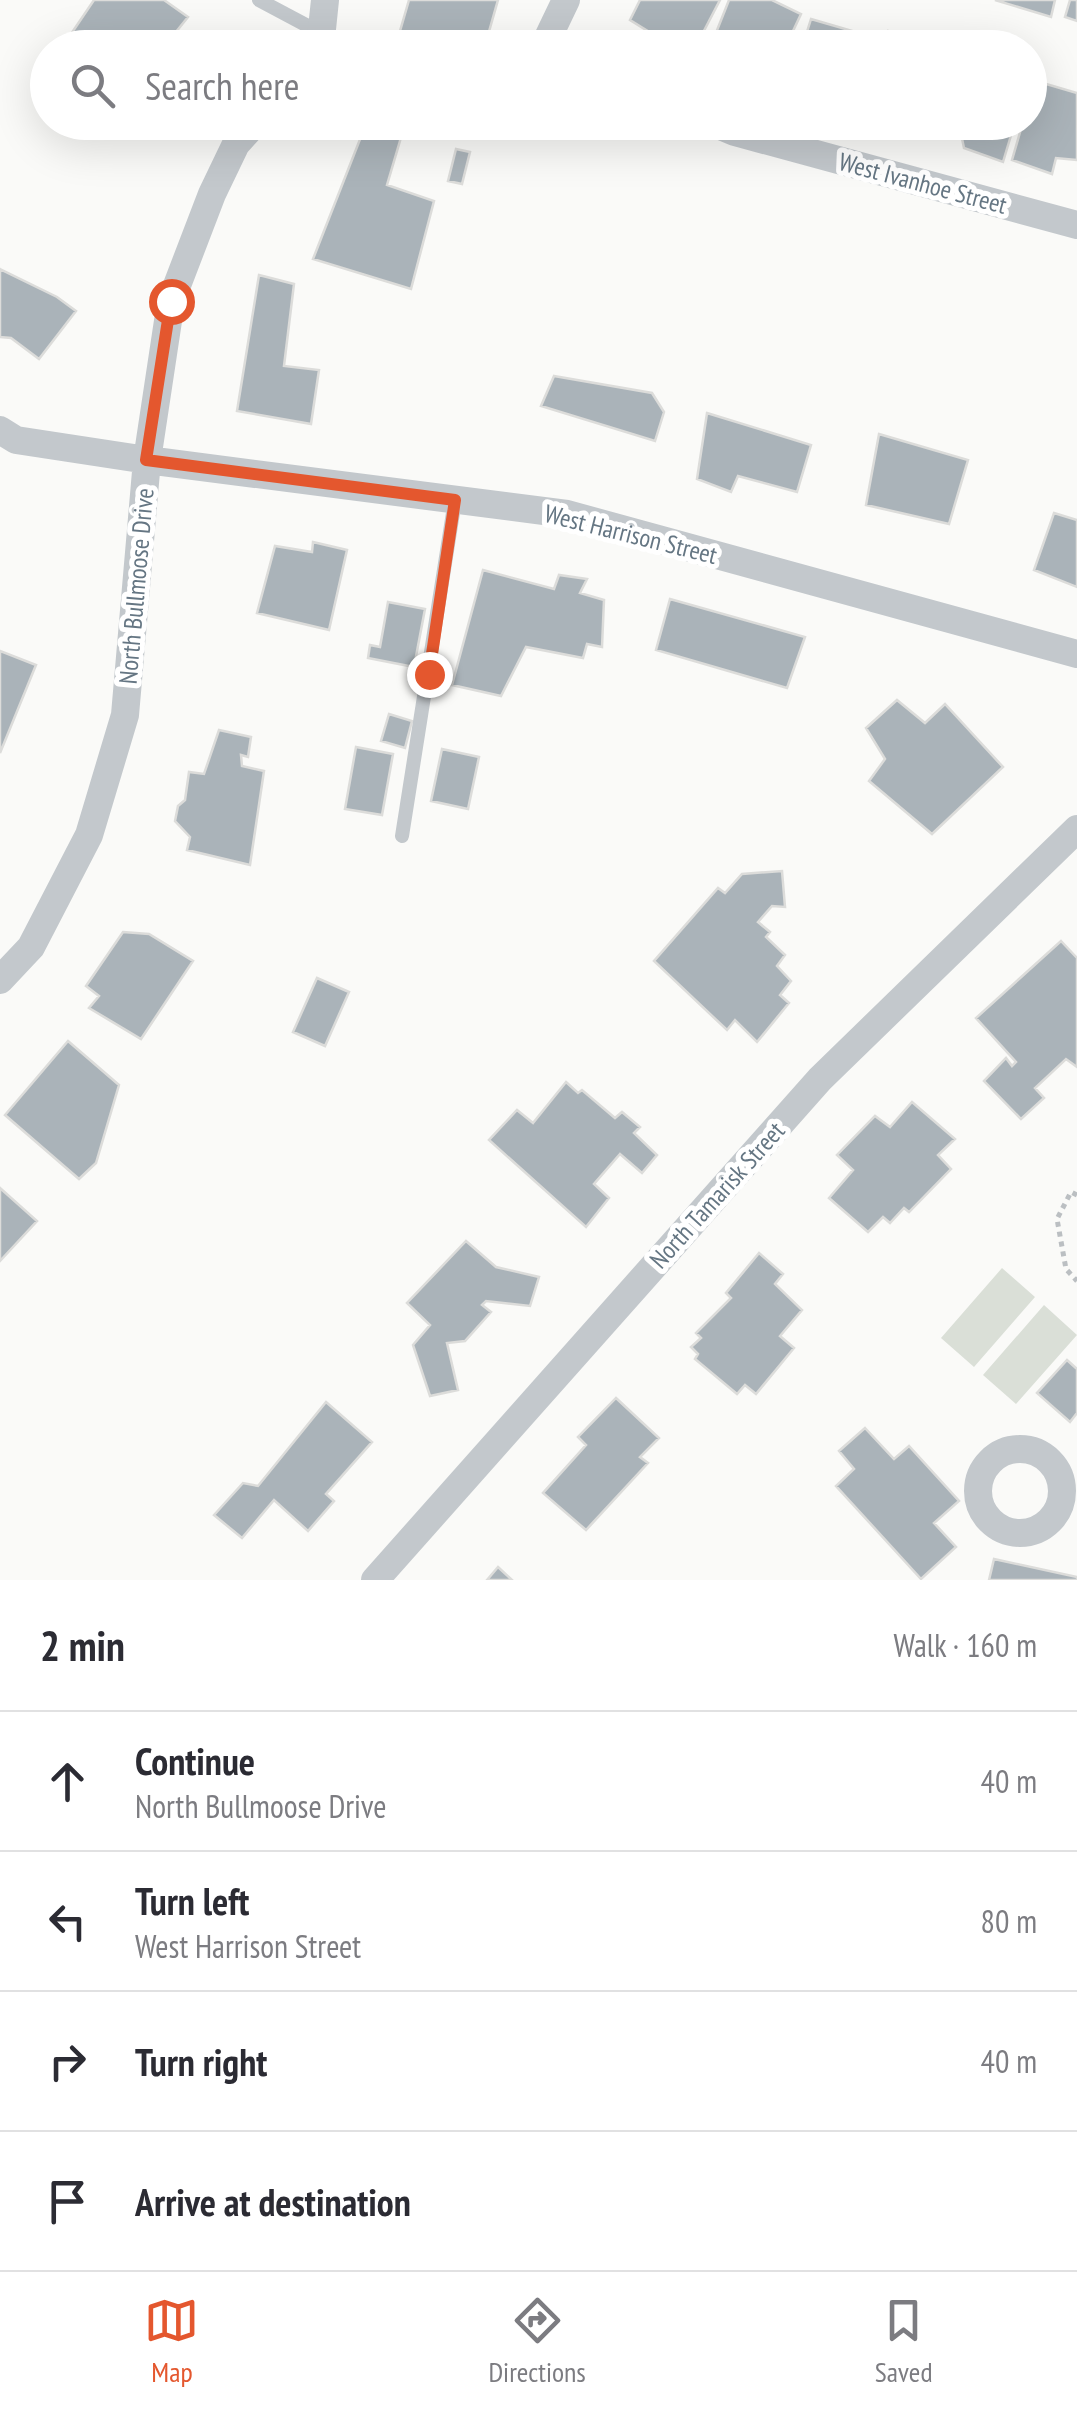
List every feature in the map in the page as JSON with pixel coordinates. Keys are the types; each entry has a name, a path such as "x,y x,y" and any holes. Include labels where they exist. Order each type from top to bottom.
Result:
{"street":[{"path":"322,30 325,0"},
{"path":"552,30 566,0"},
{"name":"North Bullmoose Drive","path":"0,980 31,947 89,835 125,715 146,460 171,301 212,194 240,140"},
{"name":"West Ivanhoe Street","path":"764,140 1077,225"},
{"name":"West Harrison Street","path":"0,430 16,440 146,460 567,514 1077,654"},
{"name":"North Tamarisk Street","path":"376,1580 820,1079 1077,829"}],"lane":[{"path":"259,0 306,30"},
{"path":"402,836 455,500"}],"path":[{"path":"1077,1185 1057,1218 1066,1269 1077,1281"}],"shaded area":[{"path":"1002,1268 1035,1297 974,1367 941,1338"},
{"path":"1044,1305 1077,1335 1016,1404 983,1375"}],"building":[{"path":"94,0 164,0 188,17 178,30 74,30"},
{"path":"409,0 498,0 489,30 400,30"},
{"path":"640,0 720,0 704,30 646,30 630,20"},
{"path":"729,0 772,0 801,14 793,30 717,30"},
{"path":"995,0 1055,0 1051,17"},
{"path":"1070,0 1077,0 1077,21 1065,17"},
{"path":"811,19 849,30 808,30"},
{"path":"1047,84 1077,93 1077,160 1056,158 1052,174 1012,160 1018,140 1047,140"},
{"path":"360,140 400,140 387,185 434,201 411,289 313,259"},
{"path":"962,140 1010,140 1003,162 964,148"},
{"path":"456,149 470,152 462,184 448,181"},
{"path":"0,269 57,297 76,311 39,359 11,338 0,337"},
{"path":"259,275 294,284 284,366 319,370 311,424 237,411"},
{"path":"554,376 652,393 664,412 655,441 541,406"},
{"path":"707,413 811,445 797,492 738,476 731,492 697,479"},
{"path":"879,434 968,460 949,524 866,505"},
{"path":"1054,513 1077,520 1077,587 1034,570"},
{"path":"313,542 347,550 329,630 257,613 275,546 312,552"},
{"path":"483,570 554,589 559,575 587,579 580,593 604,600 602,647 587,644 583,658 526,647 501,696 452,685"},
{"path":"670,599 805,637 787,688 656,650"},
{"path":"388,602 425,609 414,667 368,658 370,645 380,647"},
{"path":"0,651 36,665 0,753"},
{"path":"897,700 925,723 945,704 1003,767 932,834 869,781 885,759 866,728"},
{"path":"389,714 412,721 405,748 381,741"},
{"path":"219,730 251,737 248,757 241,755 242,766 264,771 250,865 187,850 190,837 175,821 178,806 185,800 189,772 204,774"},
{"path":"356,747 393,754 382,815 345,809"},
{"path":"442,749 479,757 468,809 431,801"},
{"path":"782,871 785,907 772,906 758,922 770,932 766,937 785,955 777,966 791,981 780,995 789,1003 757,1042 735,1020 727,1030 654,961 718,888 725,893 742,874"},
{"path":"123,932 149,934 193,961 141,1039 89,1008 99,996 86,986"},
{"path":"1061,941 1077,958 1077,1067 1066,1059 1035,1088 1044,1098 1021,1119 984,1081 1006,1058 1012,1066 1016,1062 976,1018"},
{"path":"317,978 349,992 325,1046 293,1032"},
{"path":"68,1041 119,1085 96,1163 79,1179 5,1115"},
{"path":"566,1082 578,1093 582,1090 615,1118 622,1112 640,1127 634,1133 657,1155 642,1173 620,1154 594,1184 609,1198 586,1227 489,1140 517,1110 533,1123"},
{"path":"912,1102 955,1139 938,1155 951,1169 909,1212 904,1208 890,1223 883,1217 868,1232 829,1198 853,1170 837,1155 875,1116 890,1127"},
{"path":"0,1188 37,1221 0,1261"},
{"path":"466,1241 496,1267 539,1277 530,1306 486,1301 482,1305 491,1312 465,1341 447,1343 458,1390 430,1396 413,1345 430,1325 407,1303"},
{"path":"759,1253 783,1274 775,1284 802,1310 780,1336 794,1348 756,1394 745,1385 737,1394 695,1359 698,1354 691,1347 701,1338 696,1333 731,1298 726,1293"},
{"path":"1067,1360 1077,1369 1077,1413 1070,1422 1037,1393"},
{"path":"616,1398 659,1438 640,1457 648,1463 586,1530 543,1493 586,1445 578,1437"},
{"path":"326,1402 372,1442 326,1494 334,1501 308,1531 274,1500 242,1538 214,1515 243,1483 258,1486"},
{"path":"865,1428 894,1459 909,1446 959,1501 934,1523 956,1547 921,1579 836,1486 854,1469 839,1451"},
{"path":"994,1559 1077,1577 1077,1580 989,1580"},
{"path":"498,1567 512,1580 487,1580"}],"route":[{"path":"171,301 146,460 455,500 429,674"}]}
